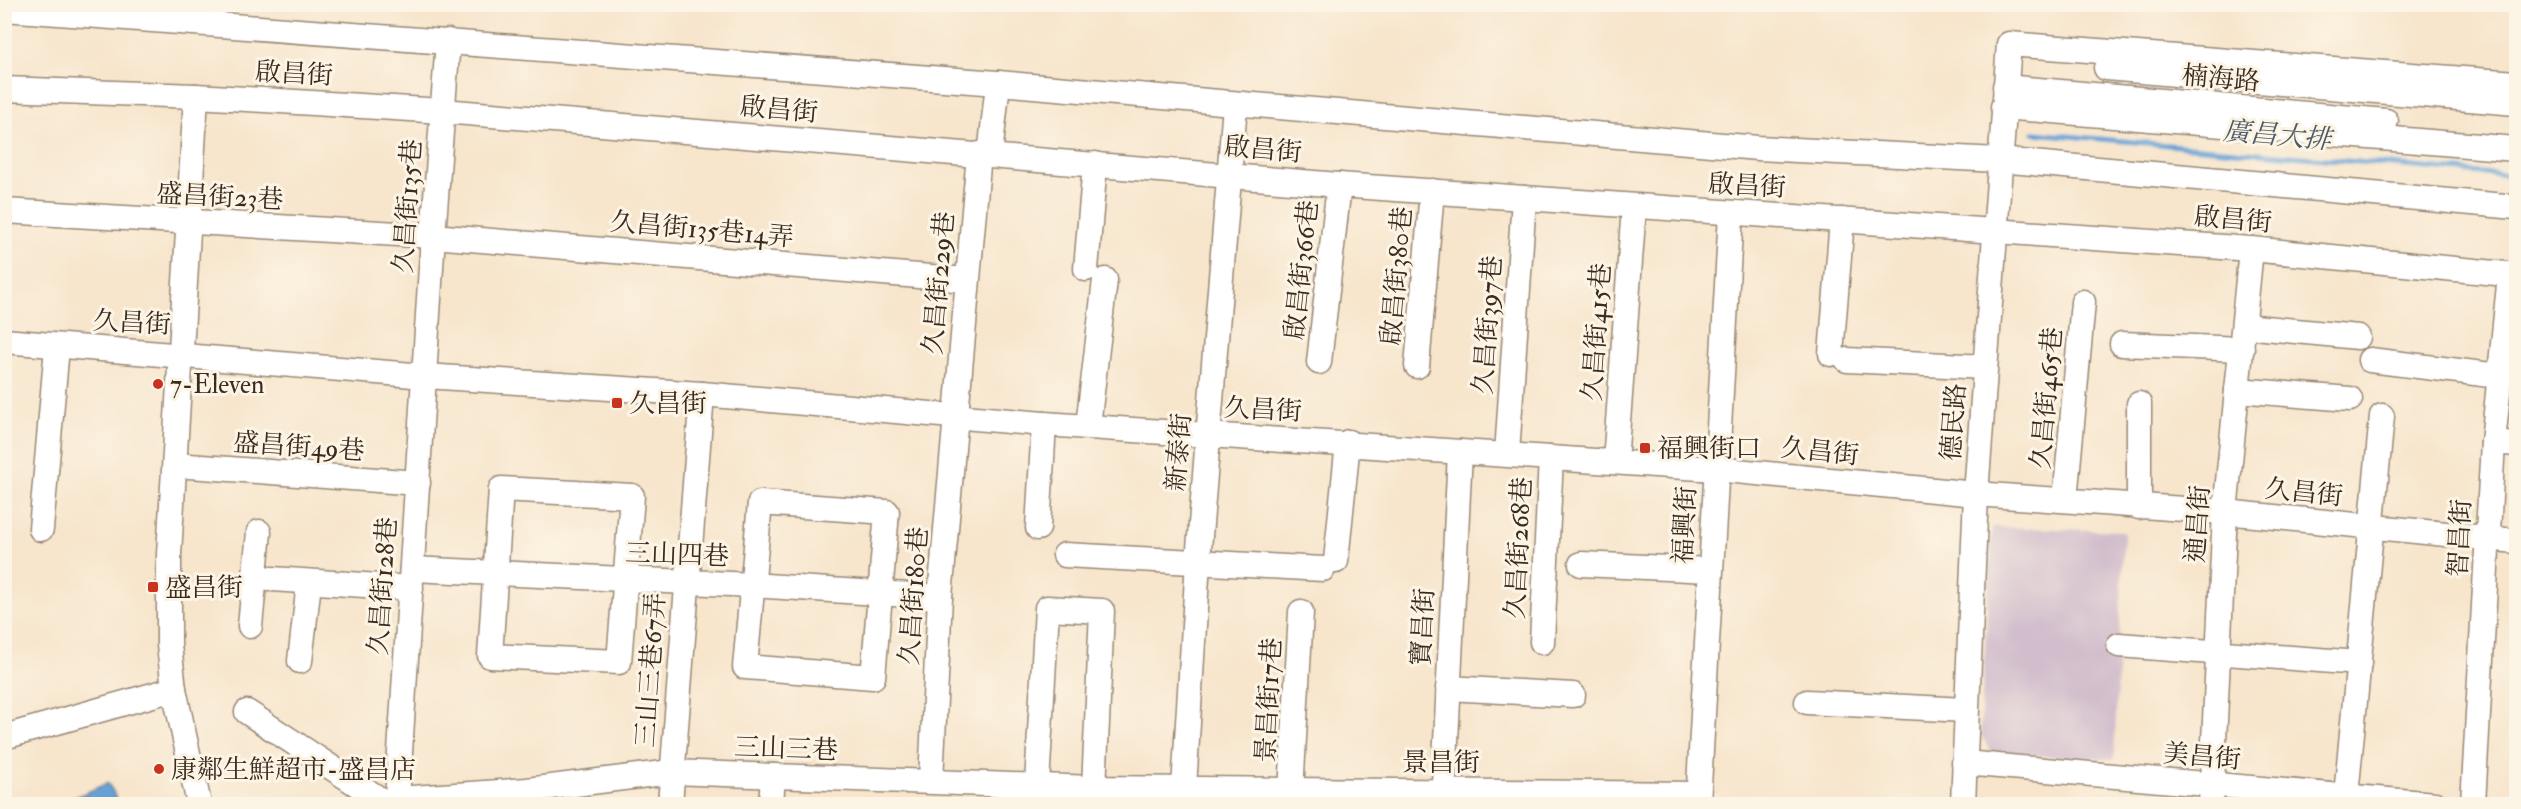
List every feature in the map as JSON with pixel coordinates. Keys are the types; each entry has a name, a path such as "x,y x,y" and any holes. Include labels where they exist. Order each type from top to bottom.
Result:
{"street":[{"path":"4,9 998,83 1234,105 1758,148 1999,160 2517,207"},
{"name":"久昌街135巷","path":"425,376 448,41"},
{"name":"楠海路","path":"2008,52 2436,87"},
{"name":"德民路","path":"1963,804 1976,494 2008,52"},
{"name":"久昌街229巷","path":"954,416 967,280 984,155 998,83"},
{"path":"2436,87 2517,83"},
{"path":"2436,87 2517,103"},
{"name":"啟昌街","path":"4,89 196,96 443,111 1339,185 2252,249 2513,275"},
{"path":"196,96 169,566 169,645 174,689 199,804"},
{"name":"楠海路","path":"2004,97 2431,133"},
{"name":"新泰街","path":"1184,796 1198,561 1234,105"},
{"path":"2431,133 2517,132"},
{"path":"2431,133 2517,149"},
{"path":"1088,426 1096,274 1095,164"},
{"name":"啟昌街366巷","path":"1319,362 1339,185"},
{"name":"啟昌街380巷","path":"1417,366 1432,191"},
{"name":"久昌街397巷","path":"1507,454 1524,198"},
{"name":"久昌街415巷","path":"1615,462 1634,207"},
{"name":"盛昌街23巷","path":"4,211 433,236"},
{"name":"福興街","path":"1698,799 1731,213"},
{"path":"1842,219 1839,357 1985,367"},
{"name":"久昌街135巷14弄","path":"433,236 967,280"},
{"name":"通昌街","path":"2211,795 2225,512 2252,249"},
{"name":"智昌街","path":"2473,804 2487,538 2505,443 2499,376 2513,275"},
{"name":"久昌街465巷","path":"2065,500 2083,302"},
{"path":"2122,344 2243,337 2358,337"},
{"name":"久昌街","path":"4,341 425,376 702,394 1044,423 1348,442 1715,469 1976,494 2225,512 2517,541"},
{"path":"41,529 57,347"},
{"path":"2370,360 2499,376"},
{"name":"久昌街128巷","path":"393,803 412,579 425,376"},
{"path":"2238,390 2350,399"},
{"name":"三山三巷67弄","path":"670,804 702,394"},
{"path":"2139,404 2139,507"},
{"name":"久昌街180巷","path":"931,780 940,597 954,416"},
{"path":"2346,796 2382,416"},
{"path":"1038,528 1044,423"},
{"path":"1065,555 1330,565 1348,442"},
{"name":"寶昌街","path":"1444,797 1460,452"},
{"name":"久昌街268巷","path":"1542,642 1551,458"},
{"name":"盛昌街49巷","path":"176,465 418,483"},
{"path":"501,489 632,496 619,662 490,656 495,574 501,489"},
{"path":"760,503 887,512 873,676 745,667 752,585 760,503"},
{"path":"250,626 259,532"},
{"path":"1581,564 1710,570"},
{"name":"三山四巷","path":"256,578 309,583 495,574 752,585 940,597"},
{"path":"300,661 309,583"},
{"path":"1037,785 1047,608 1102,611 1094,788"},
{"name":"景昌街17巷","path":"1291,792 1301,612"},
{"path":"2119,645 2359,663"},
{"path":"1448,688 1574,694"},
{"path":"4,737 174,689"},
{"path":"1807,702 1966,710"},
{"path":"247,712 393,803"},
{"name":"美昌街","path":"1964,763 2211,795 2346,796 2435,804"},
{"name":"三山三巷","path":"393,803 527,790 671,772 1037,785 1065,796 1094,788 1184,796"},
{"path":"771,804 773,776"},
{"name":"景昌街","path":"1184,796 1291,792 1444,797 1698,799"}],"shaded area":[{"path":"1992,527 2124,531 2114,759 1992,753 1980,734"}],"water":[{"path":"108,783 120,804 60,804"}],"waterway":[{"name":"廣昌大排","path":"2034,133 2516,176"}],"place":[{"name":"7-Eleven","path":"158,384"},
{"name":"久昌街","path":"617,403"},
{"name":"福興街口","path":"1645,448"},
{"name":"盛昌街","path":"153,587"},
{"name":"康鄰生鮮超市-盛昌店","path":"159,769"}]}
